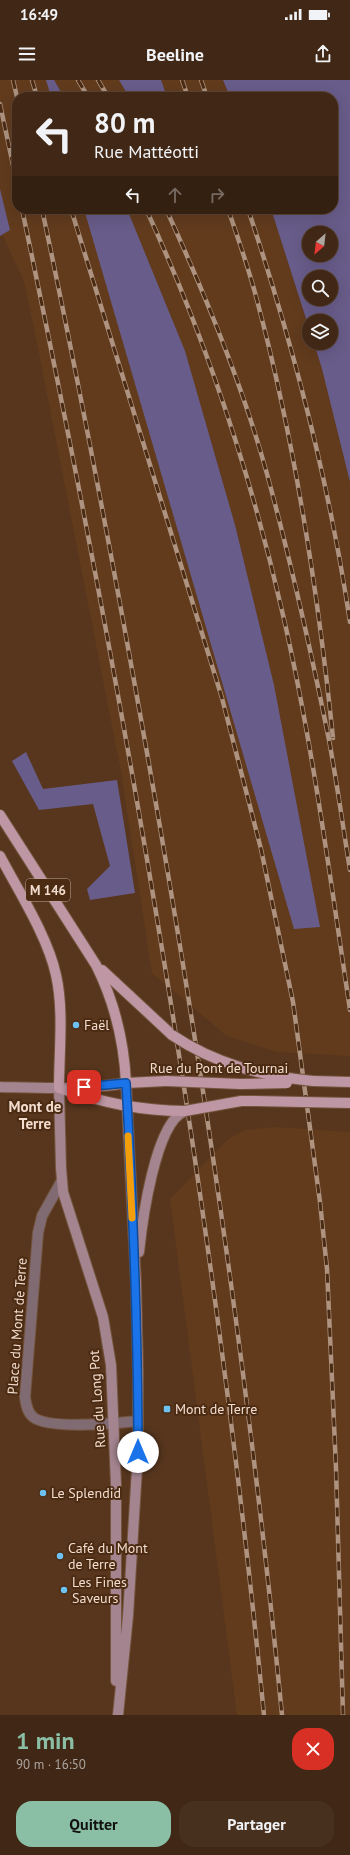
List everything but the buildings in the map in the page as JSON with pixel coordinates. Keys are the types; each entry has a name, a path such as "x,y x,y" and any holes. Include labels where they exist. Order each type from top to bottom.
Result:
{"main road":[{"name":"M 146","path":"0,816 96,965 109,990 123,1046 126,1083"},
{"name":"M 146","path":"0,856 30,913 48,951 56,974 58,987 59,1088"},
{"name":"Rue du Pont de Tournai","path":"96,965 172,1035 204,1055 233,1066 269,1075 313,1081"},
{"name":"Rue du Pont de Tournai","path":"126,1083 166,1081 247,1084 313,1081 350,1082"},
{"path":"59,1088 95,1100 164,1111 185,1111 248,1101 350,1103"}],"street":[{"path":"0,1086 59,1088 93,1087 126,1083"},
{"name":"Rue du Long Pot","path":"117,1715 128,1616 138,1452 136,1284 126,1083"},
{"name":"Rue du Long Pot","path":"59,1088 62,1182 69,1212 104,1323 111,1365 116,1485 117,1715"},
{"name":"Rue du Long Pot","path":"136,1284 143,1212 158,1153 166,1133 177,1114 185,1111"},
{"name":"Place du Mont de Terre","path":"62,1182 42,1216 38,1233 25,1397 27,1408 34,1417 46,1423 114,1424 138,1421"}],"shaded area":[{"path":"0,80 223,80 228,92 12,92 12,214 273,214 305,314 302,314 302,350 316,350 350,482 350,1056 277,1052 227,1036 152,973 121,772 24,281 0,230"},
{"path":"46,80 54,80 61,92 50,92"},
{"path":"119,80 161,80 165,92 126,92"},
{"path":"223,80 350,80 350,482 316,350 338,350 338,314 305,314 273,214 338,214 338,92 228,92"},
{"path":"0,189 10,230 0,236"},
{"path":"85,214 129,214 185,351 235,525 274,685 320,927 294,929"},
{"path":"26,752 43,789 117,780 135,893 90,900 87,889 110,866 93,804 39,810 12,761"},
{"path":"275,1127 350,1132 350,1715 237,1715 170,1199 227,1140 245,1130"}],"railway":[{"path":"13,80 16,92"},
{"path":"32,80 36,92"},
{"path":"78,80 85,92"},
{"path":"98,80 105,92"},
{"path":"182,80 186,92"},
{"path":"201,80 205,92"},
{"path":"0,104 12,160"},
{"path":"23,214 97,583 132,770 164,959 220,1336 244,1525 264,1715"},
{"path":"43,214 101,500 156,804 199,1064 237,1324 282,1715"},
{"path":"73,214 222,698 261,849 293,1002 320,1202 327,1269 336,1468 343,1715"},
{"path":"148,214 168,258 207,358 225,408 257,511 294,664 312,762 350,1010"},
{"path":"168,214 195,273 222,339 246,406 267,474 308,640 332,756 350,870"},
{"path":"230,214 248,268 258,304 284,412 313,574 333,738"},
{"path":"250,214 295,362 308,413 332,517 350,622"}],"slow traffic":[{"path":"128,1136 132,1218"}],"place":[{"name":"Faël","path":"76,1025"},
{"name":"Mont de Terre","path":"167,1409"},
{"name":"Le Splendid","path":"43,1493"},
{"name":"Café du Mont de Terre","path":"60,1556"},
{"name":"Les Fines Saveurs","path":"64,1590"}],"district":[{"name":"Mont de Terre","path":"35,1114"}],"route":[{"path":"84,1087 108,1086 126,1083 129,1172 136,1284 138,1452"}]}
